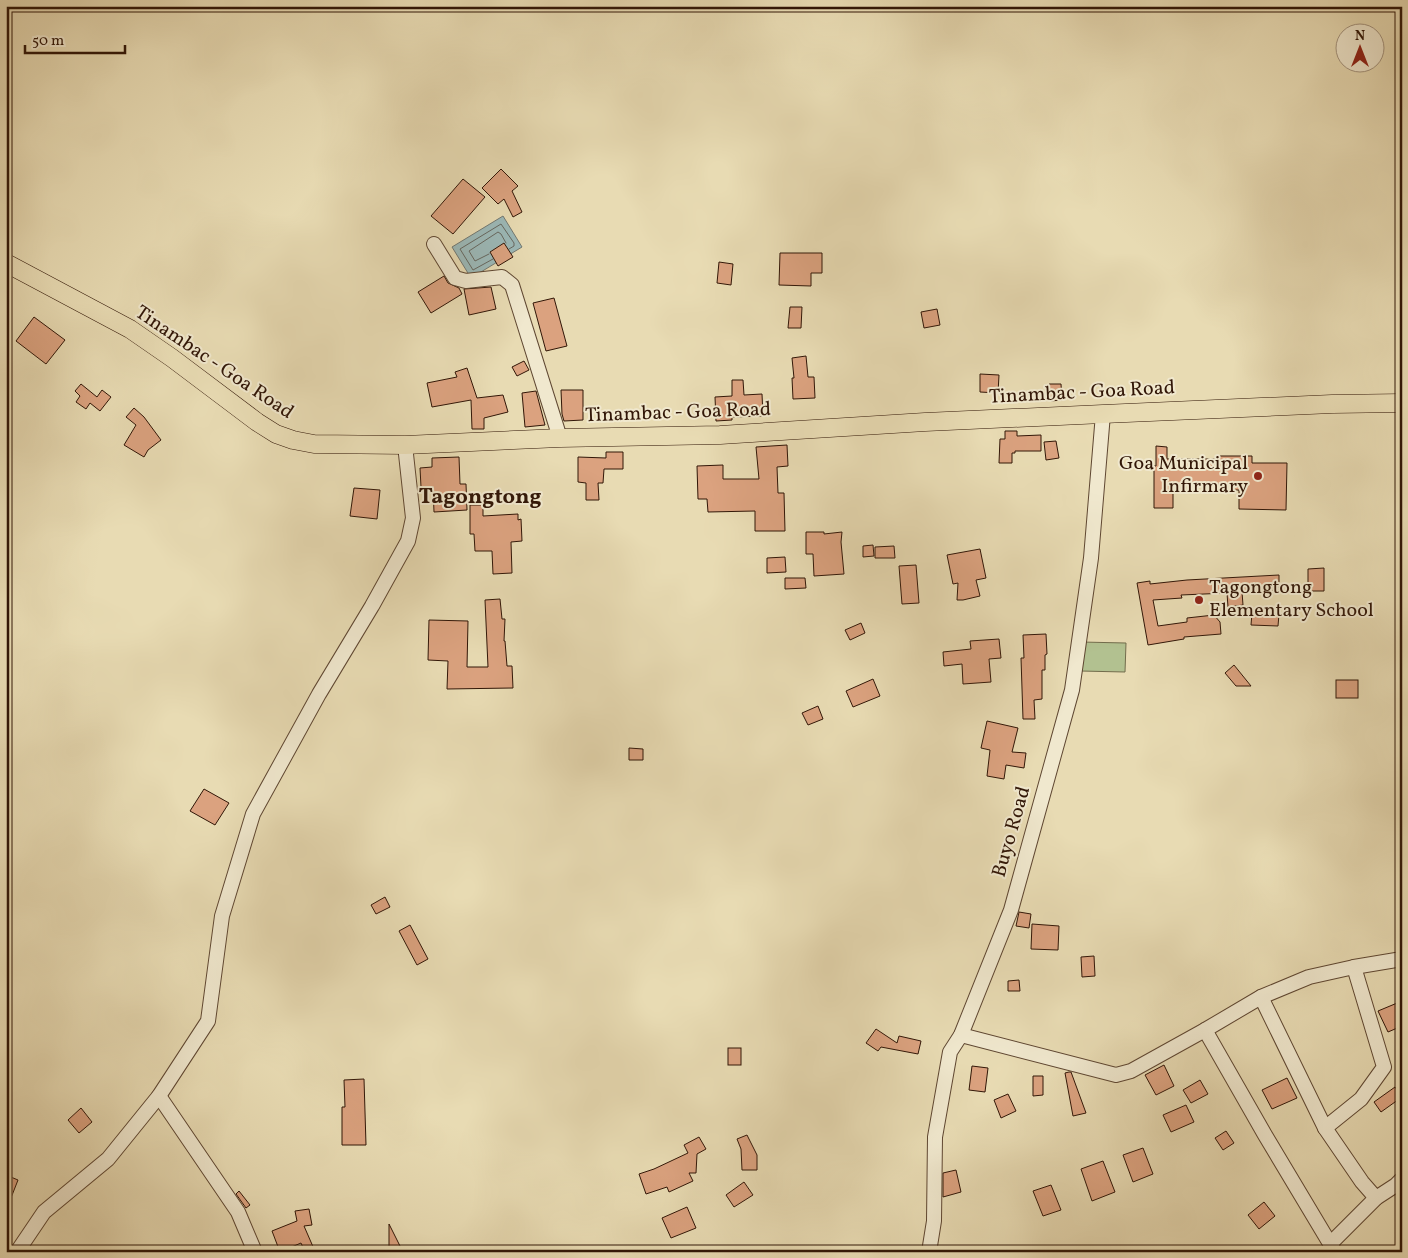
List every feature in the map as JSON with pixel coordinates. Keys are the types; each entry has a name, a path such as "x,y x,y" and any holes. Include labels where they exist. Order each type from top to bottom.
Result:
{"main road":[{"name":"Tinambac - Goa Road","path":"6,263 130,329 276,434 314,444 406,446 560,438 720,435 915,422 1332,404 1402,403"}],"street":[{"path":"434,244 455,278 466,280 502,277 512,284 560,438"},
{"name":"Buyo Road","path":"929,1252 934,1221 935,1138 950,1052 960,1035 1011,910 1072,690 1091,558 1103,414"},
{"path":"18,1252 44,1212 108,1159 159,1096 208,1021 222,916 253,814 319,694 372,606 408,540 413,518 406,446"},
{"path":"960,1035 1116,1074 1131,1071 1261,997 1309,977 1402,959"},
{"path":"1325,1128 1361,1099 1384,1067 1354,967"},
{"path":"1261,997 1325,1128 1362,1182 1376,1198"},
{"path":"1205,1030 1265,1136 1333,1247 1376,1198 1402,1179"},
{"path":"159,1096 238,1212 255,1252"}],"green space":[{"path":"1081,642 1126,643 1125,672 1080,671"}],"water":[{"path":"503,216 522,247 471,278 452,247"}],"building":[{"path":"501,169 518,186 512,191 522,212 513,217 504,199 498,204 482,188"},
{"path":"463,179 485,197 453,234 431,216"},
{"path":"504,243 513,257 498,266 490,252"},
{"path":"780,253 822,253 822,273 811,273 811,286 779,285"},
{"path":"719,262 733,264 731,285 717,283"},
{"path":"444,276 448,283 459,288 462,294 431,313 418,292"},
{"path":"491,287 496,309 469,315 464,289"},
{"path":"554,298 567,346 546,351 533,303"},
{"path":"790,307 802,307 801,328 788,328"},
{"path":"937,309 940,325 924,328 921,312"},
{"path":"34,317 65,340 46,364 16,341"},
{"path":"806,356 808,377 814,377 815,398 793,399 792,378 794,378 792,358"},
{"path":"524,361 529,370 517,376 512,367"},
{"path":"467,368 477,398 503,395 508,412 484,418 484,429 472,429 471,400 432,407 427,383 457,377 455,372"},
{"path":"980,374 999,375 998,393 980,392"},
{"path":"732,380 743,380 744,395 762,394 763,416 732,417 732,420 716,421 715,397 732,396"},
{"path":"81,384 97,397 102,390 111,397 100,411 90,403 86,409 76,402 80,396 75,391"},
{"path":"1049,384 1061,384 1062,400 1050,401"},
{"path":"561,390 583,390 583,420 564,421"},
{"path":"536,391 545,425 525,427 522,393"},
{"path":"134,408 144,417 161,440 148,450 144,457 124,445 136,425 126,417"},
{"path":"1005,431 1017,431 1017,436 1041,435 1041,451 1015,451 1015,453 1012,453 1012,463 999,463 1000,439 1005,439"},
{"path":"1056,441 1059,458 1046,460 1044,442"},
{"path":"787,445 788,466 777,467 778,493 784,493 785,531 755,531 755,511 708,512 707,499 698,499 697,466 723,465 723,479 759,479 756,447"},
{"path":"1156,446 1167,447 1167,459 1218,459 1218,456 1252,456 1252,463 1287,463 1286,510 1239,509 1239,490 1230,490 1230,484 1173,484 1173,508 1154,508"},
{"path":"606,452 623,452 623,469 604,469 603,483 598,483 599,500 586,500 586,483 578,482 578,457 606,458"},
{"path":"459,457 460,484 466,484 467,510 434,512 433,487 421,487 420,468 432,467 432,458"},
{"path":"354,488 380,490 377,519 350,516"},
{"path":"470,505 483,505 483,516 518,514 518,520 521,519 522,541 511,542 512,573 493,574 492,551 475,551 474,534 470,534"},
{"path":"806,532 824,532 824,534 842,532 844,574 814,576 813,554 806,554"},
{"path":"873,545 874,556 863,557 863,546"},
{"path":"894,546 895,558 875,558 875,547"},
{"path":"980,549 986,578 976,580 980,596 957,600 958,583 953,584 947,555"},
{"path":"785,557 786,572 767,573 767,558"},
{"path":"916,565 919,603 902,604 899,566"},
{"path":"1324,568 1324,591 1308,591 1308,569"},
{"path":"1279,575 1279,590 1242,592 1243,605 1228,607 1227,593 1181,595 1182,598 1153,600 1158,626 1187,622 1187,618 1214,615 1220,622 1221,634 1184,637 1184,639 1148,645 1137,583 1150,581 1150,584"},
{"path":"785,578 805,578 806,588 785,589"},
{"path":"500,599 502,619 505,619 504,641 507,666 512,666 513,688 447,689 448,661 428,660 429,620 468,621 467,667 488,667 485,600"},
{"path":"1252,613 1279,614 1278,626 1251,625"},
{"path":"861,623 865,633 850,640 845,630"},
{"path":"1046,634 1047,654 1045,655 1045,670 1042,670 1042,699 1034,700 1035,719 1023,719 1021,658 1024,658 1023,635"},
{"path":"999,639 1001,658 989,659 991,682 963,684 962,664 944,666 943,652 971,649 970,641"},
{"path":"1234,665 1251,686 1236,686 1225,673"},
{"path":"873,679 880,696 853,707 846,691"},
{"path":"1336,680 1358,680 1358,698 1336,698"},
{"path":"818,706 823,719 808,725 802,713"},
{"path":"987,721 1018,728 1012,752 1026,753 1024,768 1006,765 1004,779 987,776 990,750 981,748"},
{"path":"629,748 643,749 643,760 629,760"},
{"path":"204,789 229,803 215,825 190,811"},
{"path":"385,897 390,907 376,914 371,905"},
{"path":"1019,912 1031,914 1029,928 1016,926"},
{"path":"1032,924 1059,926 1058,950 1031,949"},
{"path":"410,925 428,959 417,965 399,931"},
{"path":"1094,956 1095,976 1082,977 1081,957"},
{"path":"1019,980 1020,991 1008,991 1008,981"},
{"path":"1402,1001 1402,1026 1388,1032 1378,1011"},
{"path":"876,1029 897,1043 899,1036 921,1041 918,1054 881,1047 878,1051 866,1043"},
{"path":"728,1048 741,1048 741,1065 728,1065"},
{"path":"1164,1065 1174,1086 1156,1095 1145,1075"},
{"path":"972,1066 988,1068 985,1092 969,1090"},
{"path":"1071,1072 1086,1113 1073,1116 1065,1073"},
{"path":"1033,1076 1043,1076 1043,1095 1033,1096"},
{"path":"1287,1078 1297,1098 1272,1109 1262,1090"},
{"path":"364,1079 366,1145 342,1145 342,1107 345,1107 344,1080"},
{"path":"1200,1080 1208,1094 1191,1103 1183,1090"},
{"path":"1395,1087 1402,1097 1381,1112 1374,1102"},
{"path":"1008,1094 1016,1111 1001,1118 994,1100"},
{"path":"1186,1105 1194,1122 1171,1132 1163,1115"},
{"path":"81,1108 92,1122 79,1133 68,1120"},
{"path":"1226,1131 1234,1143 1223,1150 1215,1138"},
{"path":"747,1135 757,1155 757,1170 742,1170 741,1149 737,1139"},
{"path":"699,1137 706,1149 697,1154 696,1173 689,1173 693,1181 669,1192 667,1187 646,1194 639,1174 688,1153 684,1145"},
{"path":"1143,1148 1153,1174 1133,1182 1123,1155"},
{"path":"1103,1161 1115,1192 1092,1201 1081,1169"},
{"path":"956,1170 961,1192 943,1197 943,1173"},
{"path":"6,1175 18,1180 7,1208 6,1208"},
{"path":"744,1182 753,1195 734,1207 726,1195"},
{"path":"1051,1185 1061,1210 1043,1216 1033,1191"},
{"path":"239,1191 250,1205 246,1208 236,1194"},
{"path":"1264,1202 1275,1216 1259,1229 1248,1215"},
{"path":"687,1207 696,1228 671,1238 662,1218"},
{"path":"309,1209 312,1225 304,1226 314,1249 305,1252 301,1243 280,1252 272,1231 297,1221 295,1211"},
{"path":"389,1224 403,1252 389,1252"}],"place":[{"name":"Goa Municipal Infirmary","path":"1258,476"},
{"name":"Tagongtong Elementary School","path":"1199,600"}],"district":[{"name":"Tagongtong","path":"480,497"}]}
